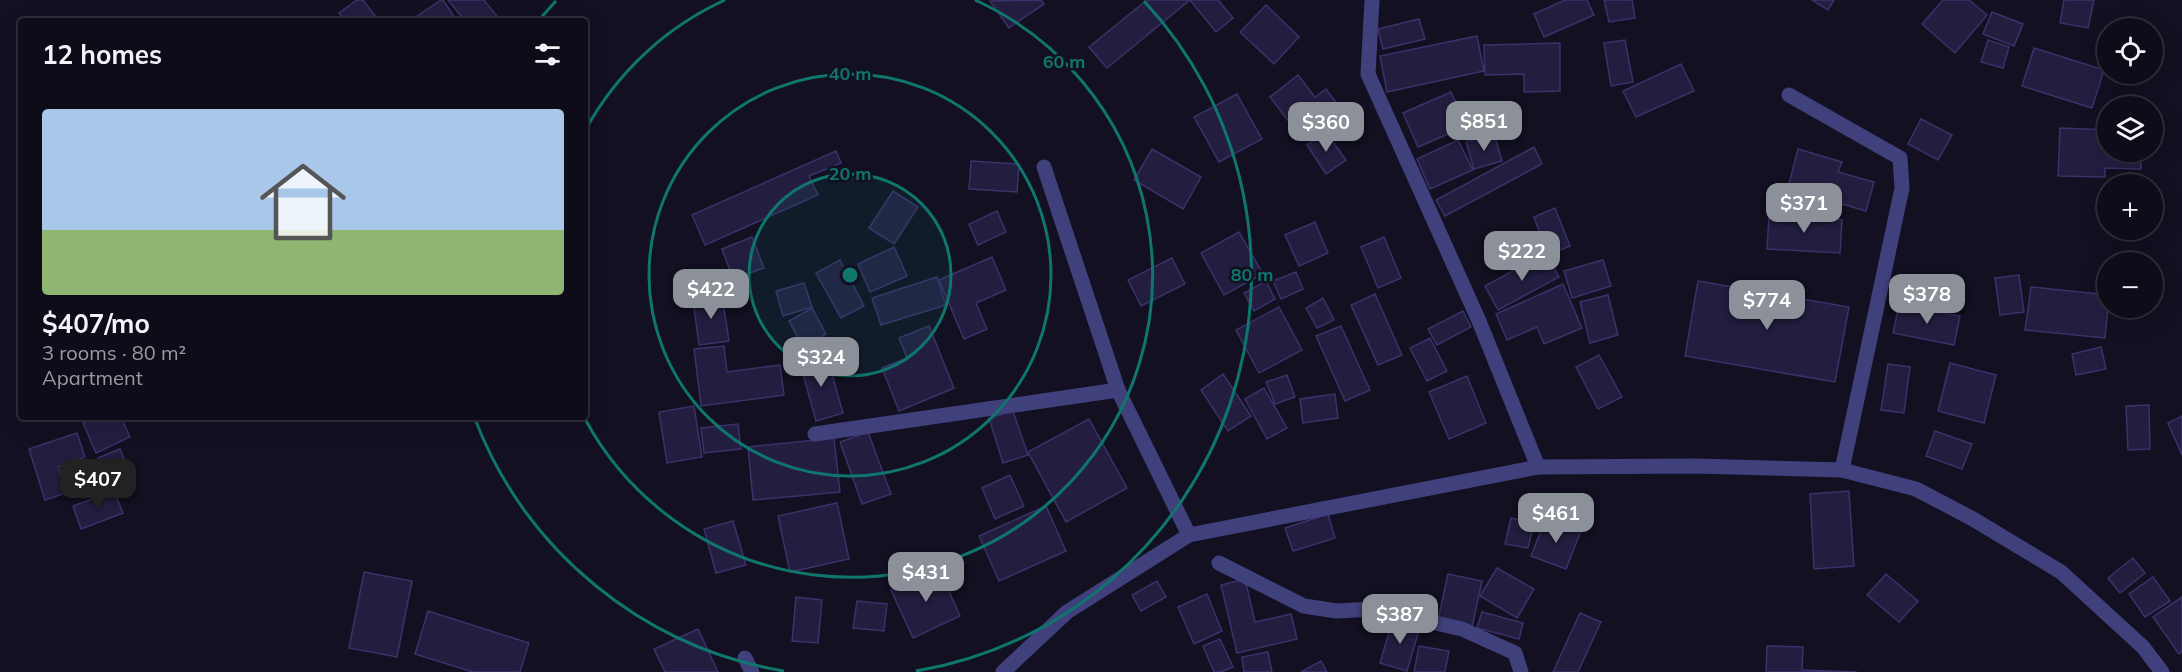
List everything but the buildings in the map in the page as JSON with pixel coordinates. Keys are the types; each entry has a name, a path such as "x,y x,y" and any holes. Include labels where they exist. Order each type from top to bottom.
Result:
{"street":[{"path":"1372,0 1368,74 1479,321 1538,467"},
{"path":"1789,96 1900,158 1902,188 1842,470"},
{"path":"1044,167 1118,390 1189,535"},
{"path":"815,434 1118,390"},
{"path":"1003,672 1066,612 1189,535 1538,467 1695,466 1842,470 1916,489 1973,519 2061,572 2143,647 2162,672"},
{"path":"1219,563 1304,606 1337,611 1373,609 1462,629 1515,653 1521,672"}]}
